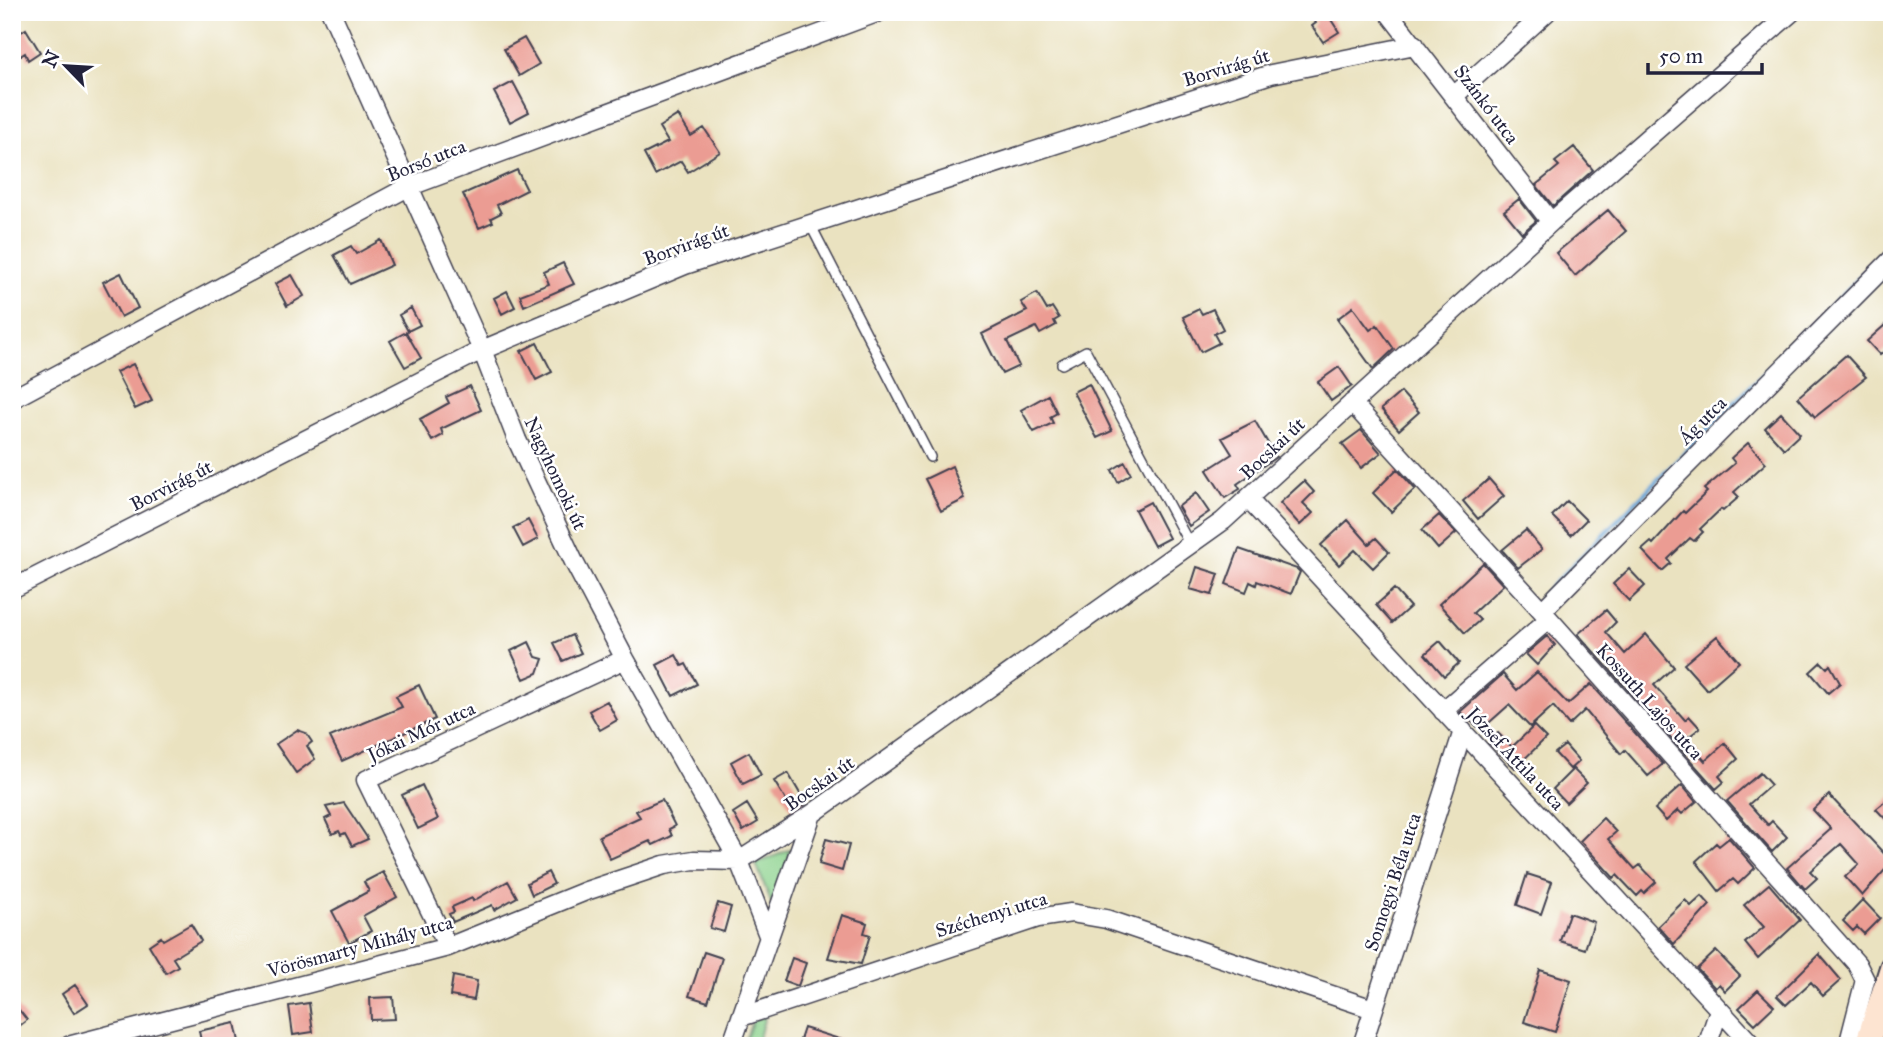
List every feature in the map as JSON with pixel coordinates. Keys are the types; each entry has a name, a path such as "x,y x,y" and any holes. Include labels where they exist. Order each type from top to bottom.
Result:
{"main road":[{"path":"1867,1046 1892,968"}],"street":[{"name":"Nagyhomoki út","path":"331,12 482,350 517,440 574,562 625,659 739,861 769,937"},
{"name":"Borsó utca","path":"12,399 408,187 879,12"},
{"name":"Szánkó utca","path":"1388,12 1551,222"},
{"path":"1454,96 1547,12"},
{"name":"Bocskai út","path":"739,861 811,814 1190,545 1248,499 1551,222 1792,12"},
{"name":"Borvirág út","path":"12,589 482,350 685,265 810,222 1271,74 1415,45"},
{"name":"Ág utca","path":"1443,711 1546,615 1892,259"},
{"name":"Kossuth Lajos utca","path":"1352,403 1546,615 1863,972 1864,992 1848,1046"},
{"name":"József Attila utca","path":"1248,499 1753,1046"},
{"name":"Jókai Mór utca","path":"448,947 366,780 625,659"},
{"name":"Somogyi Béla utca","path":"1362,1046 1463,731"},
{"path":"732,1046 811,814"},
{"name":"Vörösmarty Mihály utca","path":"68,1046 448,947 629,876 694,860 739,861"},
{"name":"Széchenyi utca","path":"741,1017 1038,918 1071,913 1106,919 1373,1009"},
{"path":"1707,1046 1719,1010"}],"lane":[{"path":"810,222 930,457"},
{"path":"1062,364 1086,351 1190,545"}],"green space":[{"path":"791,849 774,910 756,864"},
{"path":"765,1017 756,1046 743,1046 753,1019"}],"building":[{"path":"1309,12 1326,12 1339,32 1323,42 1312,26 1316,23"},
{"path":"26,29 40,52 28,60 25,53 17,58 12,50 12,38"},
{"path":"524,38 539,64 519,76 504,49"},
{"path":"513,82 529,112 510,122 494,92"},
{"path":"678,115 691,136 704,128 720,152 688,172 681,161 655,175 644,154 668,142 659,127"},
{"path":"1574,147 1593,170 1553,206 1536,185 1559,166 1555,162"},
{"path":"517,170 527,190 497,205 501,213 491,218 493,222 479,228 463,194"},
{"path":"1519,199 1536,221 1522,233 1504,211"},
{"path":"1608,210 1626,231 1575,276 1556,253"},
{"path":"381,240 392,265 350,284 334,255 351,246 356,254"},
{"path":"563,263 574,284 524,306 520,295 549,284 544,272"},
{"path":"121,273 138,308 121,317 103,282"},
{"path":"292,275 304,296 287,306 275,284"},
{"path":"507,291 515,307 502,314 494,298"},
{"path":"1037,293 1047,310 1052,307 1059,318 1054,321 1056,325 1040,334 1036,327 1007,341 1019,366 1002,374 982,334 1027,311 1021,302"},
{"path":"1353,307 1370,330 1377,325 1394,349 1373,369 1337,319"},
{"path":"411,308 420,325 408,331 399,315"},
{"path":"1199,309 1202,314 1213,309 1223,329 1214,334 1219,343 1201,352 1183,317"},
{"path":"1885,325 1892,333 1892,344 1880,355 1867,341"},
{"path":"406,332 421,358 405,367 390,341"},
{"path":"537,343 552,372 536,380 521,351"},
{"path":"1846,355 1866,377 1815,417 1798,397"},
{"path":"133,364 152,401 135,409 116,372"},
{"path":"1339,367 1352,386 1331,401 1318,382"},
{"path":"1089,384 1112,431 1097,438 1073,392"},
{"path":"470,386 481,410 441,429 443,435 432,441 420,419 449,403 446,397"},
{"path":"1401,392 1419,412 1399,430 1381,409"},
{"path":"1048,395 1057,413 1050,417 1053,423 1034,432 1021,410"},
{"path":"1781,413 1800,434 1784,449 1765,428"},
{"path":"1255,421 1276,457 1237,484 1240,489 1225,498 1207,470 1232,454 1222,438"},
{"path":"1361,430 1381,453 1361,468 1342,444"},
{"path":"1748,443 1766,463 1734,492 1739,497 1723,511 1721,509 1700,529 1703,532 1694,541 1690,538 1668,559 1671,563 1662,571 1642,550 1651,542 1653,544 1683,511 1685,513 1707,492 1704,489 1735,463 1731,458"},
{"path":"1125,462 1131,474 1118,482 1112,470"},
{"path":"952,466 965,499 941,511 925,479"},
{"path":"1397,469 1415,489 1391,512 1373,493"},
{"path":"1489,479 1504,496 1478,519 1463,501"},
{"path":"1304,481 1314,492 1303,503 1313,513 1300,525 1280,503"},
{"path":"1196,493 1209,512 1189,526 1178,507"},
{"path":"1567,501 1586,520 1571,535 1552,516"},
{"path":"1150,502 1169,538 1154,546 1135,510"},
{"path":"1439,515 1456,533 1438,549 1422,530"},
{"path":"528,520 538,539 523,547 513,528"},
{"path":"1348,520 1369,544 1376,538 1389,552 1373,568 1355,550 1339,565 1321,545"},
{"path":"1526,530 1542,549 1518,568 1502,550"},
{"path":"1239,549 1297,569 1300,572 1291,594 1257,581 1256,585 1250,582 1246,592 1226,584"},
{"path":"1483,563 1503,585 1473,613 1480,620 1465,633 1439,604"},
{"path":"1197,567 1219,574 1212,595 1190,589"},
{"path":"1629,569 1645,586 1629,601 1613,584"},
{"path":"1394,589 1410,607 1392,623 1376,605"},
{"path":"1606,610 1616,622 1606,632 1625,654 1646,634 1674,667 1654,685 1685,720 1689,716 1700,728 1686,739 1705,761 1725,743 1738,759 1719,776 1724,782 1716,789 1578,634"},
{"path":"572,635 581,653 563,661 554,643"},
{"path":"1547,636 1555,645 1537,665 1526,654"},
{"path":"1717,636 1739,662 1707,690 1684,664"},
{"path":"1440,641 1459,663 1444,676 1425,654"},
{"path":"529,642 536,657 543,659 538,673 524,679 511,651"},
{"path":"676,655 682,666 686,664 697,684 673,696 657,665"},
{"path":"1821,662 1827,668 1830,665 1840,683 1828,693 1810,672"},
{"path":"1537,672 1568,704 1591,684 1663,764 1648,776 1625,750 1621,754 1585,710 1569,725 1553,706 1530,727 1509,705 1481,730 1460,712 1503,674 1517,690"},
{"path":"419,685 435,719 342,761 330,737 402,707 396,696"},
{"path":"607,701 617,720 600,730 589,711"},
{"path":"1534,726 1546,738 1515,768 1489,743 1498,733 1512,747"},
{"path":"297,730 306,733 312,742 307,746 315,759 296,773 276,744"},
{"path":"1565,745 1579,761 1570,769 1555,753"},
{"path":"749,752 761,775 743,784 731,762"},
{"path":"1573,769 1587,783 1566,803 1553,789"},
{"path":"788,773 806,804 793,812 774,781"},
{"path":"1760,773 1771,785 1749,804 1768,825 1772,821 1787,837 1772,852 1727,801"},
{"path":"422,785 438,819 418,829 402,795"},
{"path":"1682,785 1696,802 1682,814 1678,810 1666,821 1655,809"},
{"path":"1829,795 1892,862 1862,896 1845,877 1859,864 1841,844 1810,871 1817,878 1805,889 1787,868 1831,829 1813,810"},
{"path":"1892,796 1892,826 1876,809"},
{"path":"662,800 675,826 669,829 672,836 653,845 650,841 610,859 599,836 640,817 636,811"},
{"path":"344,803 368,839 352,846 345,833 341,835 339,831 332,834 325,819 331,816 326,807"},
{"path":"747,804 758,822 743,831 733,813"},
{"path":"1603,818 1616,832 1608,839 1635,869 1640,865 1656,882 1644,893 1642,891 1637,896 1617,875 1614,878 1580,841"},
{"path":"1729,838 1755,868 1738,884 1733,879 1719,891 1696,861 1716,843 1719,846"},
{"path":"826,839 849,845 842,871 819,864"},
{"path":"383,872 397,897 363,916 371,931 349,943 332,911 369,891 364,882"},
{"path":"548,872 554,884 532,895 527,883"},
{"path":"1527,874 1552,882 1541,914 1517,905"},
{"path":"508,881 517,897 494,910 492,905 453,922 449,914 454,912 452,907 472,898 473,901"},
{"path":"1769,884 1800,920 1758,959 1745,943 1764,927 1744,905"},
{"path":"1702,896 1710,905 1674,944 1658,926 1685,900 1691,906"},
{"path":"1863,900 1880,918 1864,934 1857,927 1853,931 1843,921"},
{"path":"718,903 731,907 724,932 710,928"},
{"path":"1569,913 1594,922 1585,949 1560,941"},
{"path":"842,915 867,923 864,933 870,935 861,964 828,958"},
{"path":"191,924 201,941 173,958 178,966 166,973 149,945"},
{"path":"1716,951 1740,976 1725,991 1719,984 1715,988 1697,969"},
{"path":"704,952 722,958 708,1002 689,996"},
{"path":"1819,954 1841,980 1823,996 1811,982 1786,1005 1777,996"},
{"path":"792,958 806,963 798,986 784,981"},
{"path":"1540,970 1571,980 1555,1032 1524,1022"},
{"path":"453,976 477,981 474,1000 450,996"},
{"path":"75,985 88,1004 74,1013 62,994"},
{"path":"1758,990 1774,1006 1755,1024 1739,1008"},
{"path":"393,997 395,1019 371,1020 370,998"},
{"path":"12,1001 27,1020 18,1027 12,1020"},
{"path":"309,1003 313,1032 293,1035 289,1006"},
{"path":"235,1023 240,1046 202,1046 199,1031"},
{"path":"804,1028 852,1043 852,1046 798,1046"}],"waterway":[{"path":"1546,592 1892,245"}]}
